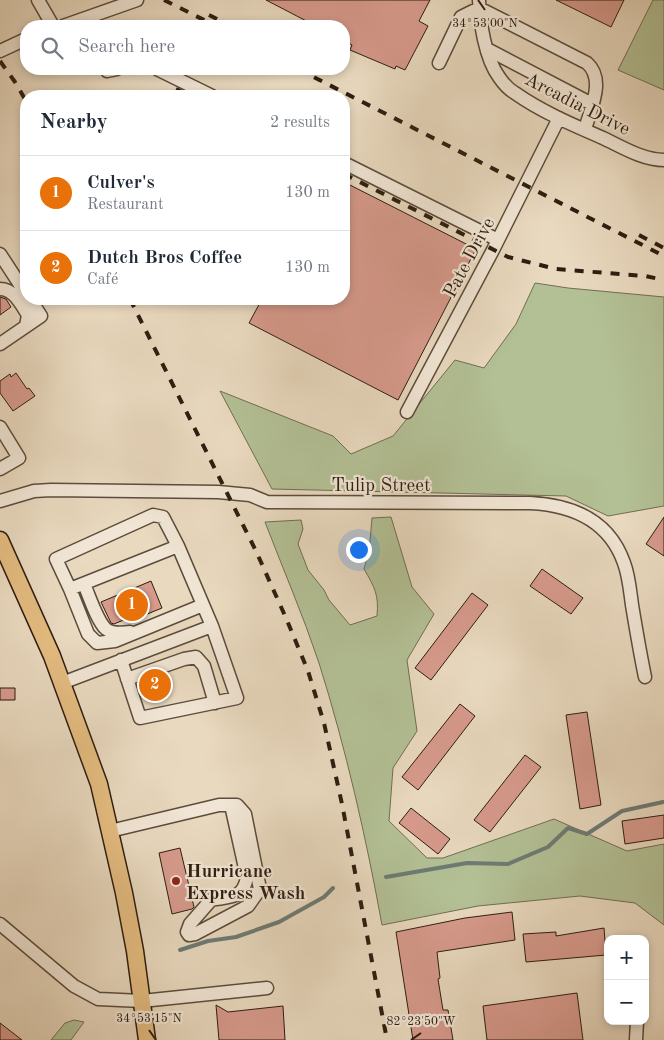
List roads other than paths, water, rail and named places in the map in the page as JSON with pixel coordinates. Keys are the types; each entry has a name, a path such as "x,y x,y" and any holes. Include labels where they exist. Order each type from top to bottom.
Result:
{"main road":[{"path":"0,540 28,598 99,784 128,912 147,1040"}],"street":[{"path":"38,0 50,20"},
{"path":"81,20 137,0"},
{"path":"439,63 461,17 479,4 587,63 593,69 596,77 596,86 585,130"},
{"name":"Arcadia Drive","path":"479,4 487,49 498,75 508,88 559,118 643,156 664,160"},
{"path":"0,50 20,42"},
{"path":"487,49 592,104"},
{"path":"169,75 200,90"},
{"name":"Pate Drive","path":"406,412 498,240 559,118"},
{"path":"350,166 498,240"},
{"path":"0,254 20,285"},
{"path":"0,289 7,289 20,303"},
{"path":"22,305 28,315 26,326"},
{"path":"0,344 41,316 34,305"},
{"path":"0,427 19,458 0,469"},
{"name":"Tulip Street","path":"0,501 34,491 51,490 218,492 250,495 267,502 530,503 563,506 581,513 596,523 608,535 620,553 626,572 645,677"},
{"path":"121,660 140,718 236,698 212,626 178,546 163,517 153,515 56,559 88,634 97,643 115,641 203,605"},
{"path":"70,589 178,546"},
{"path":"84,584 106,630 115,633 135,632"},
{"path":"62,683 212,626"},
{"path":"127,679 184,659 196,657 204,666 215,703"},
{"path":"110,831 219,805 231,805 237,805 245,814 260,889 248,906 202,932 189,935 187,932 190,924 211,900 230,898 245,888 247,877 231,805"},
{"path":"0,924 74,986 98,999 142,1001 267,988"},
{"path":"636,1040 637,1025"}],"waterway":[{"path":"386,877 467,863 508,864 548,847 568,828 587,834 622,811 663,802"},
{"path":"180,950 208,941 236,937 279,922 324,897 333,888"}],"railway":[{"path":"164,0 204,20"},
{"path":"209,15 219,20"},
{"path":"0,61 20,91"},
{"path":"310,75 339,90"},
{"path":"350,96 664,256"},
{"path":"350,177 508,257 556,269 645,276 664,280"},
{"path":"639,235 664,248"},
{"path":"133,305 256,551 308,671 324,723 342,804 387,1040"}],"place":[{"name":"Culver's","path":"132,605"},
{"name":"Dutch Bros Coffee","path":"155,685"},
{"name":"Hurricane Express Wash","path":"176,881"}]}
